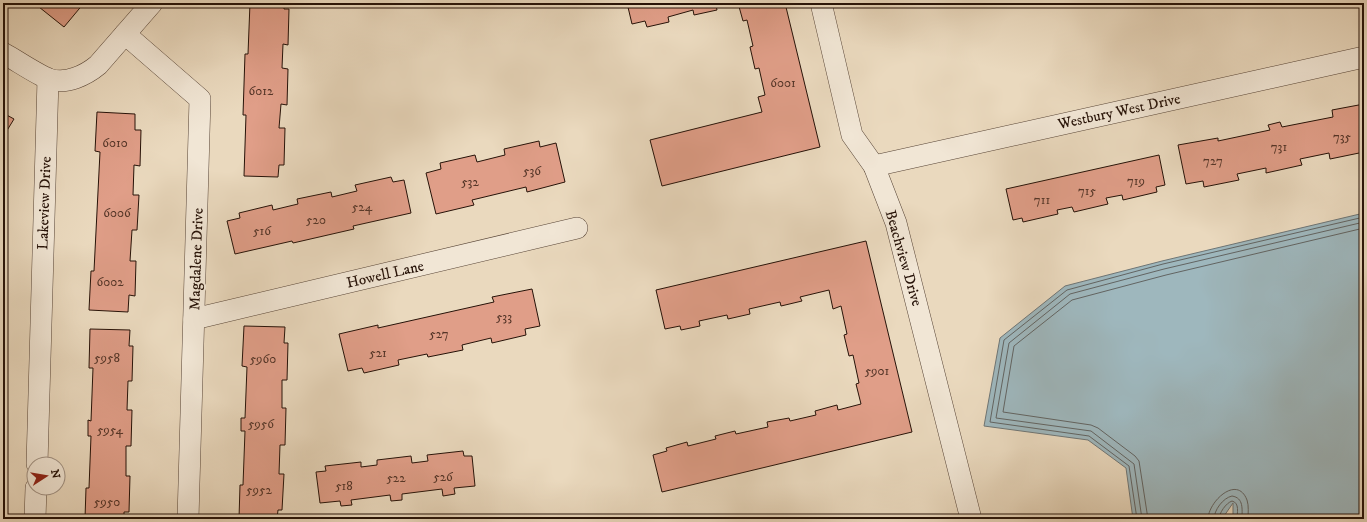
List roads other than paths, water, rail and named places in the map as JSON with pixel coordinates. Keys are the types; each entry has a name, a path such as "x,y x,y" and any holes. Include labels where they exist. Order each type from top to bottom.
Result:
{"street":[{"path":"3,53 48,79 66,80 89,72 98,65 152,3"},
{"name":"Beachview Drive","path":"821,3 852,135 874,166 896,223 971,519"},
{"name":"Magdalene Drive","path":"125,34 200,99 188,519"},
{"name":"Westbury West Drive","path":"874,166 1364,57"},
{"name":"Lakeview Drive","path":"37,456 48,79"},
{"name":"Howell Lane","path":"194,319 577,228"},
{"path":"35,519 36,496"}],"water":[{"path":"1364,213 1364,519 1233,519 1233,503 1222,519 1133,519 1126,468 1088,440 984,426 1000,338 1065,286 1162,261"}]}
